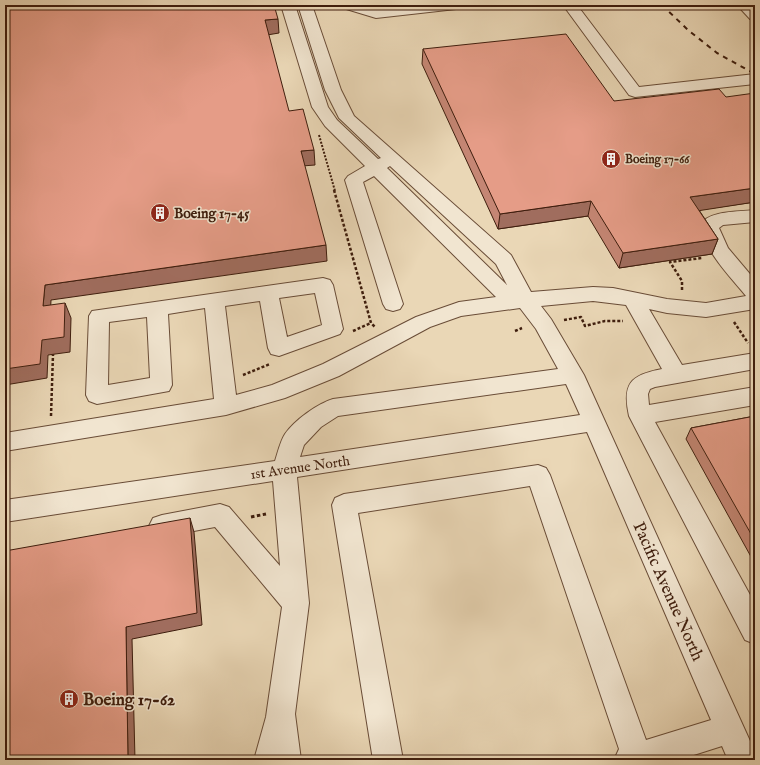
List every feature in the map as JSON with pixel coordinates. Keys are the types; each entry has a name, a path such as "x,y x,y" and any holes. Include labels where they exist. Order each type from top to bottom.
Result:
{"street":[{"path":"288,5 320,107 339,131 384,163"},
{"path":"305,5 333,90 347,118 384,163 501,291 525,300"},
{"path":"348,5 376,14 456,5"},
{"path":"570,5 635,92 755,79"},
{"path":"744,5 755,16"},
{"path":"384,163 354,180 393,304"},
{"name":"Pacific Avenue North","path":"384,163 504,260 525,300 544,324 573,375 730,729 742,760"},
{"path":"755,216 719,220 709,225 710,232 723,254 755,293"},
{"path":"157,308 161,385 97,395 99,316 268,292"},
{"path":"5,442 226,406 277,392 331,370 423,322 459,309 525,300 593,294 613,295 633,300 706,310 755,302"},
{"path":"214,300 226,406"},
{"path":"633,300 676,374"},
{"path":"753,354 644,381 637,389 635,398 640,416 755,631"},
{"path":"269,760 280,714 296,603 289,509 284,469 294,440 313,421 333,408 573,375"},
{"path":"640,416 755,396"},
{"name":"1st Avenue North","path":"5,511 594,422"},
{"path":"388,760 344,505 538,475 635,759 730,729"},
{"path":"143,529 220,515 296,603"},
{"path":"280,714 286,760"}],"path":[{"path":"317,129 371,323 388,340"},
{"path":"684,308 682,281 670,262 723,254"},
{"path":"733,322 753,354"},
{"path":"51,435 53,354"},
{"path":"226,522 289,509"}],"building":[{"name":"Boeing 17-45","path":"5,5 274,5 278,19 265,20 289,111 303,109 314,150 301,151 326,245 45,285 43,306 65,303 64,337 42,340 40,364 5,369"},
{"name":"Boeing 17-66","path":"566,34 614,101 719,89 726,97 755,93 755,188 690,197 718,239 623,253 591,201 500,214 423,49"},
{"path":"755,416 755,541 691,428"},
{"name":"Boeing 17-62","path":"190,518 197,613 126,627 128,760 5,760 5,551"}],"railway":[{"path":"662,5 688,30 717,53 755,74"}],"place":[{"name":"Boeing 17-66","path":"611,159"},
{"name":"Boeing 17-45","path":"160,213"},
{"name":"Boeing 17-62","path":"69,699"}]}
